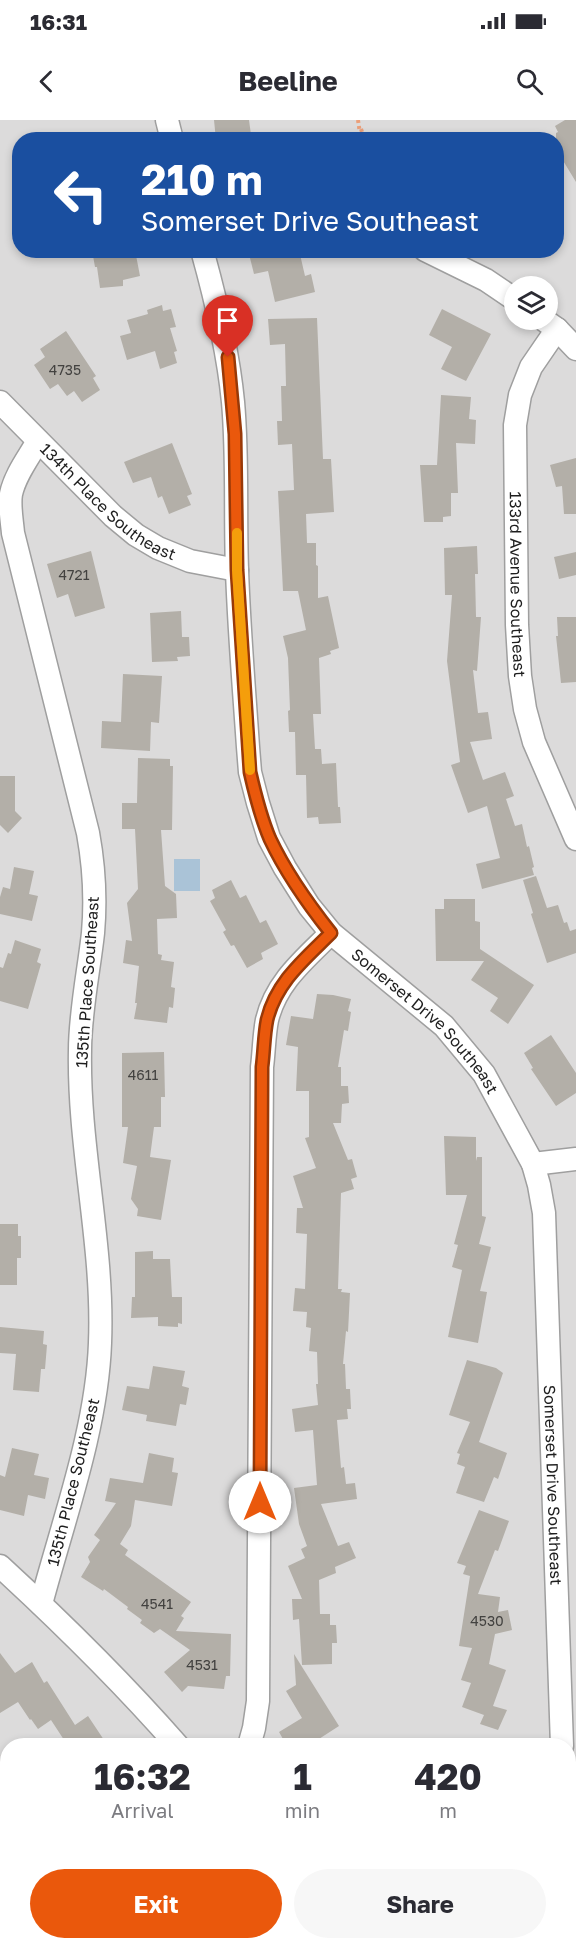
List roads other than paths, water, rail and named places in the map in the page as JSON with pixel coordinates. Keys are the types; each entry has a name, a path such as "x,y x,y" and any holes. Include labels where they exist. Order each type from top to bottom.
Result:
{"street":[{"name":"Somerset Drive Southeast","path":"204,258 228,357 233,400 237,570 250,772 269,838 309,906 331,933 444,1026 463,1047 484,1074 533,1164 539,1185 544,1213 568,1660 563,1738"},
{"path":"441,258 486,280 504,292"},
{"name":"133rd Avenue Southeast","path":"548,330 520,395 515,425 517,625 520,676 534,742 576,839"},
{"path":"557,330 576,349"},
{"name":"134th Place Southeast","path":"0,402 113,516 136,535 158,548 190,561 237,570"},
{"name":"135th Place Southeast","path":"38,441 16,481 11,495 11,513 13,533 88,833 94,867 93,930 80,1048 81,1098 99,1298 100,1342 97,1383 84,1446 41,1604"},
{"path":"251,1738 258,1701 262,1067 267,1020 277,994 290,974 331,933"},
{"path":"533,1164 576,1159"},
{"path":"0,1566 141,1704 171,1738"}],"water":[{"path":"174,859 200,859 200,891 174,891"}]}
